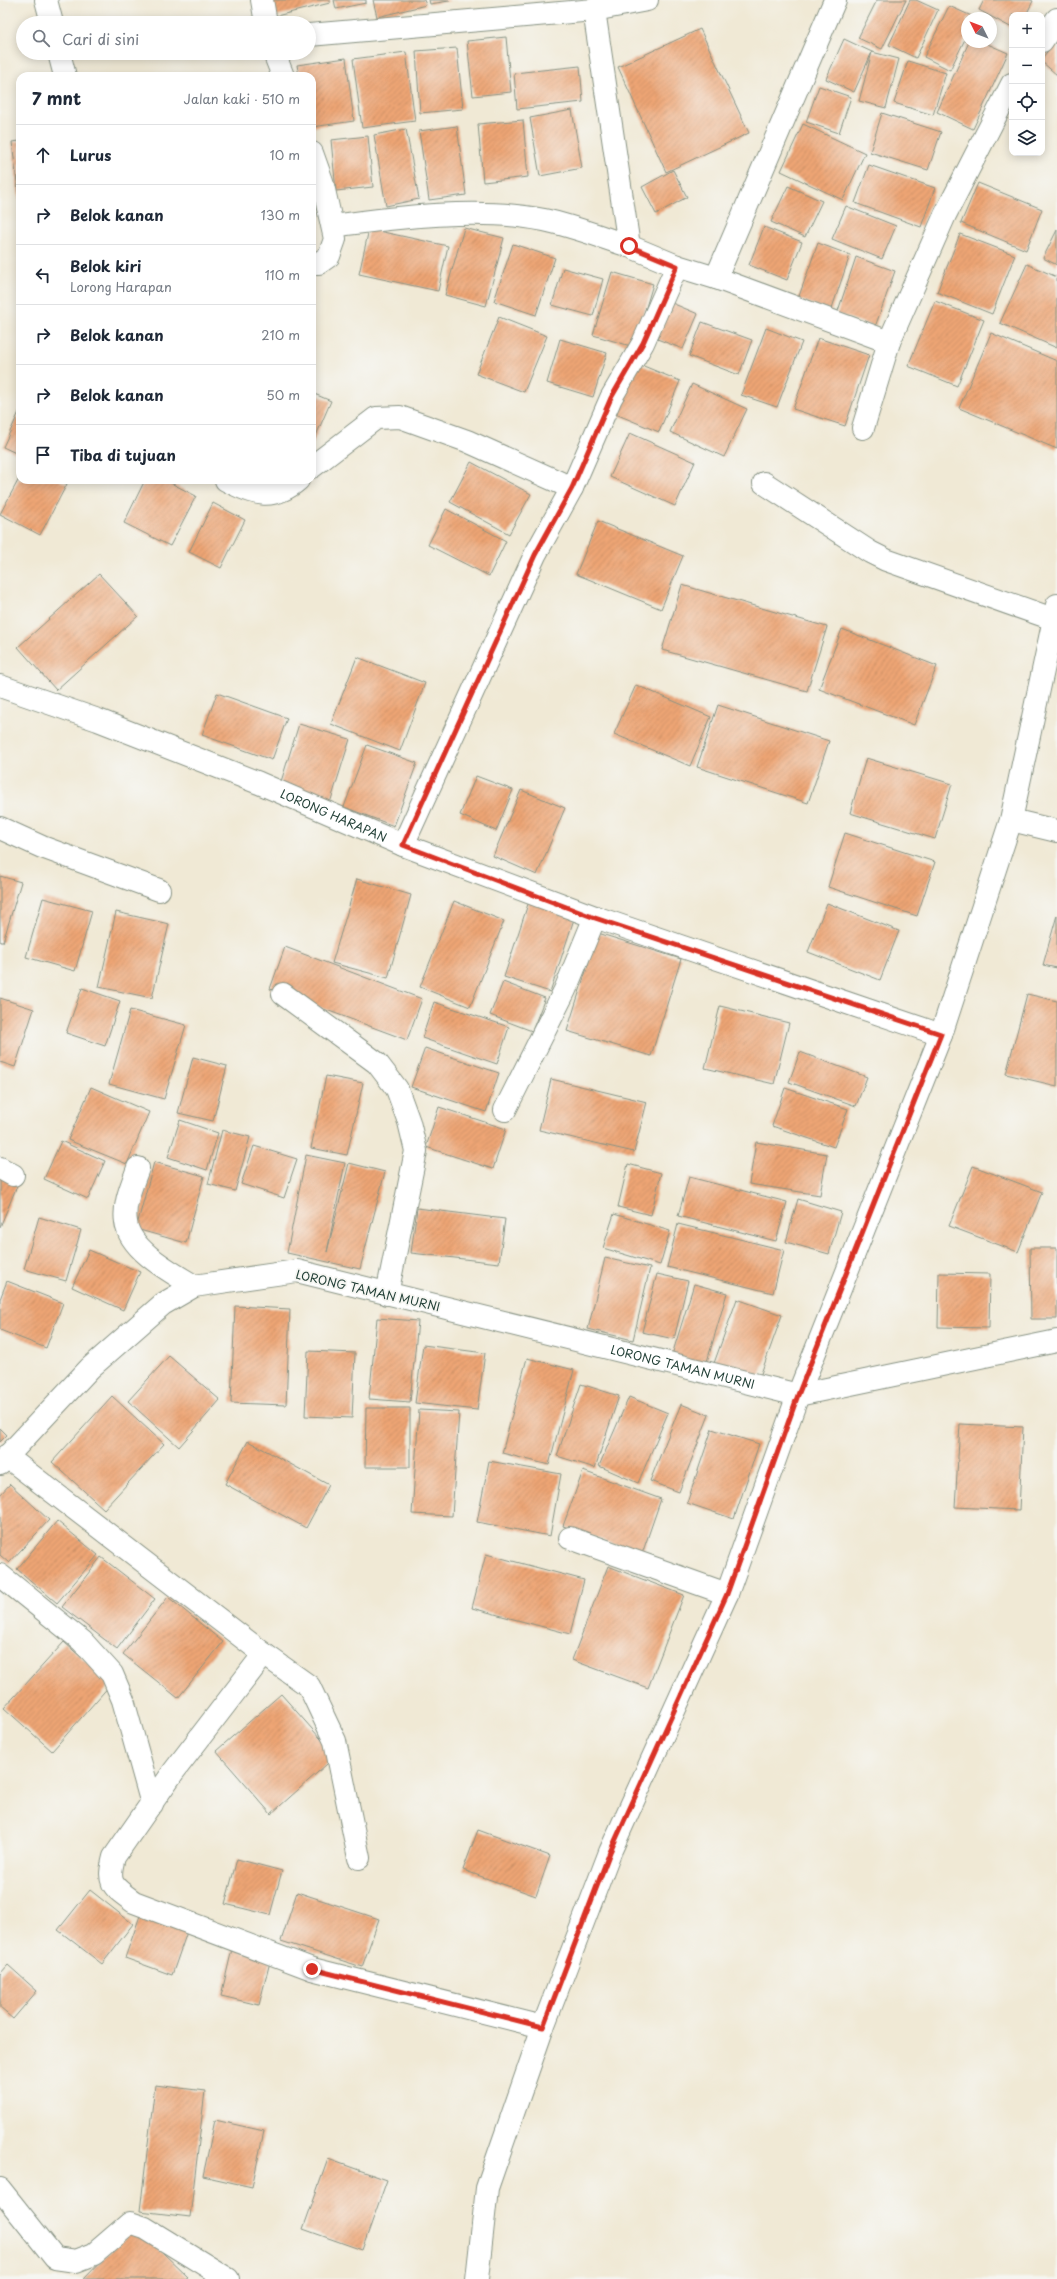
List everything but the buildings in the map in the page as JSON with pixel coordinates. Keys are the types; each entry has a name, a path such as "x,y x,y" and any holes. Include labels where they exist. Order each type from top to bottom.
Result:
{"street":[{"path":"46,0 50,16"},
{"path":"262,0 265,16"},
{"path":"316,34 594,10 647,0"},
{"path":"716,278 835,0"},
{"path":"594,10 629,246"},
{"path":"1045,36 1057,19"},
{"path":"61,60 64,72"},
{"path":"277,60 281,72"},
{"path":"863,428 889,342 945,215 1009,90"},
{"path":"316,165 322,181 335,239 329,256 319,263 316,263"},
{"path":"333,226 381,219 489,214 544,220 629,246 677,266 716,278 889,342"},
{"path":"403,845 535,555 572,488 611,398 643,343 677,266"},
{"path":"316,464 376,418 400,417 467,441 572,488"},
{"path":"233,484 248,492 272,494 293,484"},
{"path":"477,2279 487,2188 543,2027 610,1852 727,1594 798,1395 941,1034 1011,820 1055,612 886,560 870,552 764,484"},
{"name":"LORONG HARAPAN","path":"0,686 98,720 230,772 403,845 595,918 941,1034"},
{"path":"1011,820 1057,831"},
{"path":"0,828 42,846 159,890"},
{"path":"505,1110 566,990 595,918"},
{"path":"283,994 377,1063 397,1089 409,1122 416,1151 387,1294"},
{"path":"138,1168 126,1205 126,1223 134,1240 151,1258 194,1286"},
{"name":"LORONG TAMAN MURNI","path":"3,1460 90,1368 163,1304 194,1286 297,1271 798,1395"},
{"path":"798,1395 1057,1341"},
{"path":"3,1460 264,1654 310,1686 335,1741 360,1858"},
{"path":"570,1538 727,1594"},
{"path":"0,1575 82,1641 112,1674 123,1700 136,1742 152,1804"},
{"path":"264,1654 174,1771 114,1857 110,1873 110,1881 115,1889 134,1902 312,1969 543,2027"},
{"path":"0,2189 55,2258 76,2261 94,2254 112,2240 123,2227 130,2223 137,2224 228,2279"}],"route":[{"path":"312,1969 543,2027 610,1852 727,1594 798,1395 941,1034 595,918 403,845 535,555 572,488 611,398 643,343 664,300 677,266 629,246"}]}
